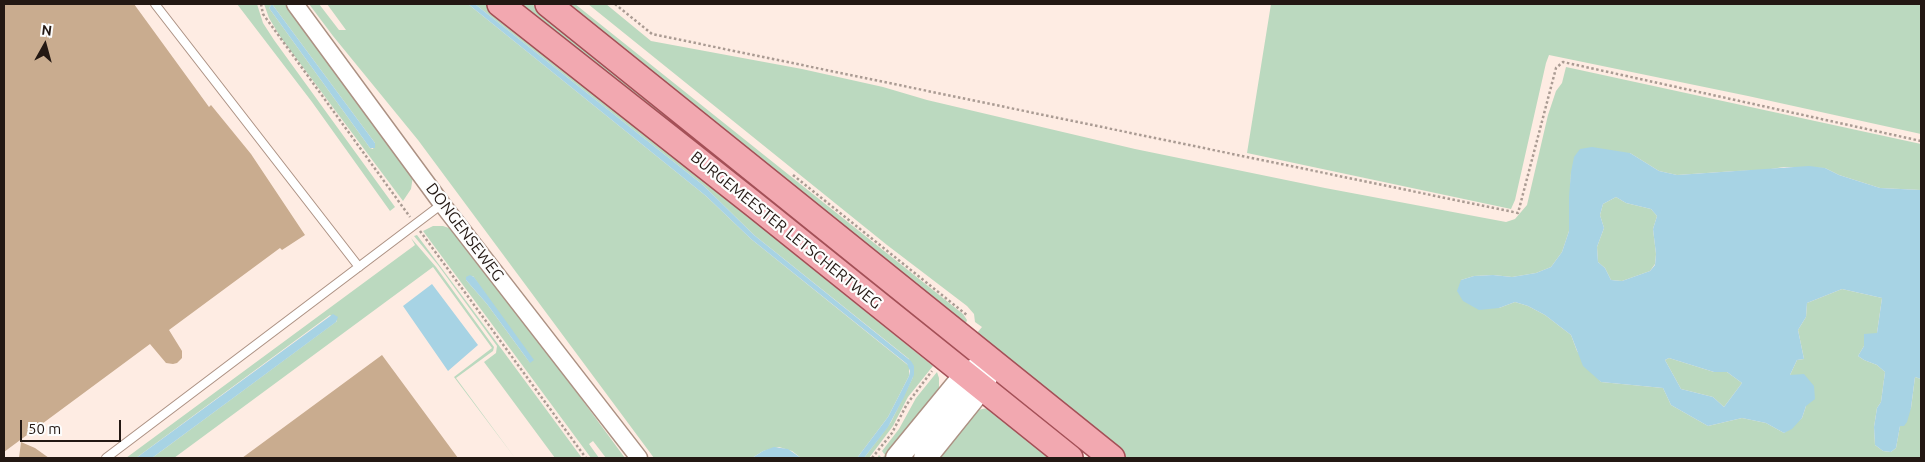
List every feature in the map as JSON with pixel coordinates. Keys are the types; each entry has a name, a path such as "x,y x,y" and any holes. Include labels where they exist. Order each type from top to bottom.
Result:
{"main road":[{"name":"BURGEMEESTER LETSCHERTWEG","path":"500,4 1070,458"},
{"name":"BURGEMEESTER LETSCHERTWEG","path":"548,4 1112,458"}],"street":[{"name":"DONGENSEWEG","path":"295,4 442,204 639,458"},
{"path":"897,458 992,362"},
{"path":"925,458 974,380"}],"lane":[{"path":"155,4 359,267"},
{"path":"106,458 442,204"}],"path":[{"path":"615,4 652,34 1518,213 1556,68 1563,62 1921,141"},
{"path":"872,458 892,433 919,387 944,357"}],"green space":[{"path":"237,4 257,4 263,23 274,40 395,207 390,211 312,102"},
{"path":"264,4 272,4 292,4 413,176 411,189 403,201 281,38 269,18","holes":["272,4 375,143 373,149 370,148 269,8"]},
{"path":"309,4 319,4 339,30 346,30 327,4 468,4 706,196 751,239 909,366 909,376 888,417 857,458 801,458 792,451 779,447 763,451 752,458 654,458 418,140"},
{"path":"475,4 491,4 722,188 767,232 933,366 908,397 893,426 869,458 864,458 891,422 913,377 909,359 754,235 703,185"},
{"path":"514,4 532,4 935,325 953,341 947,349"},
{"path":"556,4 575,4 963,314 967,320 965,326"},
{"path":"588,4 606,4 651,41 802,69 883,87 927,100 1135,149 1325,188 1506,222 1515,219 1527,205 1548,115 1556,91 1562,83 1566,67 1921,144 1921,190 1880,188 1839,175 1825,168 1784,167 1764,170 1677,175 1659,171 1630,153 1571,172 1569,231 1562,252 1551,267 1536,273 1512,277 1474,276 1461,280 1499,308 1515,302 1545,315 1571,335 1577,351 1601,382 1663,388 1671,405 1708,426 1742,418 1766,423 1784,433 1802,418 1806,406 1790,375 1797,360 1804,359 1798,330 1806,317 1807,303 1842,289 1882,298 1877,333 1864,346 1858,356 1877,365 1885,372 1881,402 1877,408 1874,427 1875,445 1883,451 1891,452 1896,448 1900,426 1911,408 1915,377 1921,379 1921,458 1127,458 984,345 976,334 982,327 975,322 974,314 967,306 887,245"},
{"path":"1271,4 1921,4 1921,134 1549,55 1515,200 1511,209 1247,153"},
{"path":"1616,197 1626,203 1651,209 1657,216 1653,229 1656,254 1655,264 1650,271 1622,281 1611,280 1605,268 1598,262 1597,247 1604,228 1600,215 1603,204"},
{"path":"433,226 443,226 452,229 463,238 625,458 606,458 593,441 589,444 599,458 591,458 423,231","holes":["473,276 530,363 487,304 466,280"]},
{"path":"417,235 582,458 555,458 484,362 496,353 497,346 438,265 414,236"},
{"path":"411,238 436,267 494,347 493,351 456,378 515,458 454,377 492,348 433,267 174,458 152,458 337,321 330,315 136,458 126,458 415,245"},
{"path":"1669,358 1714,372 1727,372 1742,383 1724,407 1713,397 1681,389 1665,360"},
{"path":"937,372 939,392 896,448 882,458 885,455 882,451 899,429 916,398"},
{"path":"996,409 1060,458 933,458 977,410"}],"water":[{"path":"272,4 375,143 375,148 370,148 269,8"},
{"path":"468,4 475,4 703,185 754,235 911,361 914,366 914,375 904,397 888,427 864,458 857,458 888,417 909,376 910,371 907,364 751,239 706,196"},
{"path":"1592,147 1630,153 1659,171 1677,175 1809,166 1825,168 1839,175 1880,188 1921,190 1921,379 1915,377 1911,408 1907,422 1904,426 1900,426 1896,448 1891,452 1883,451 1875,445 1874,427 1877,408 1881,402 1885,372 1877,365 1858,356 1864,346 1864,334 1877,333 1882,298 1842,289 1807,303 1806,317 1798,330 1804,359 1797,360 1790,375 1804,374 1814,386 1815,399 1806,406 1802,418 1792,429 1784,433 1766,423 1742,418 1708,426 1671,405 1663,388 1601,382 1583,366 1571,335 1545,315 1515,302 1499,308 1479,310 1463,301 1457,291 1461,280 1474,276 1512,277 1536,273 1551,267 1562,252 1569,231 1571,172 1574,157 1580,149","holes":["1616,197 1626,203 1651,209 1657,216 1653,229 1656,254 1655,265 1650,271 1622,281 1611,280 1605,268 1598,262 1597,247 1604,228 1600,215 1603,204","1669,358 1714,372 1727,372 1742,383 1724,407 1713,397 1681,389 1665,360"]},
{"path":"470,275 474,277 534,360 530,363 487,304 466,280 466,277"},
{"path":"432,284 478,345 448,371 403,306"},
{"path":"333,314 338,317 336,322 152,458 136,458"},
{"path":"774,447 788,449 801,458 752,458"}],"building":[{"path":"4,4 134,4 209,107 211,105 251,154 305,235 282,250 280,248 169,330 182,351 182,358 177,363 166,363 150,344 4,452"},
{"path":"382,355 458,458 242,458"},
{"path":"21,442 35,448 49,458 19,458"}]}
